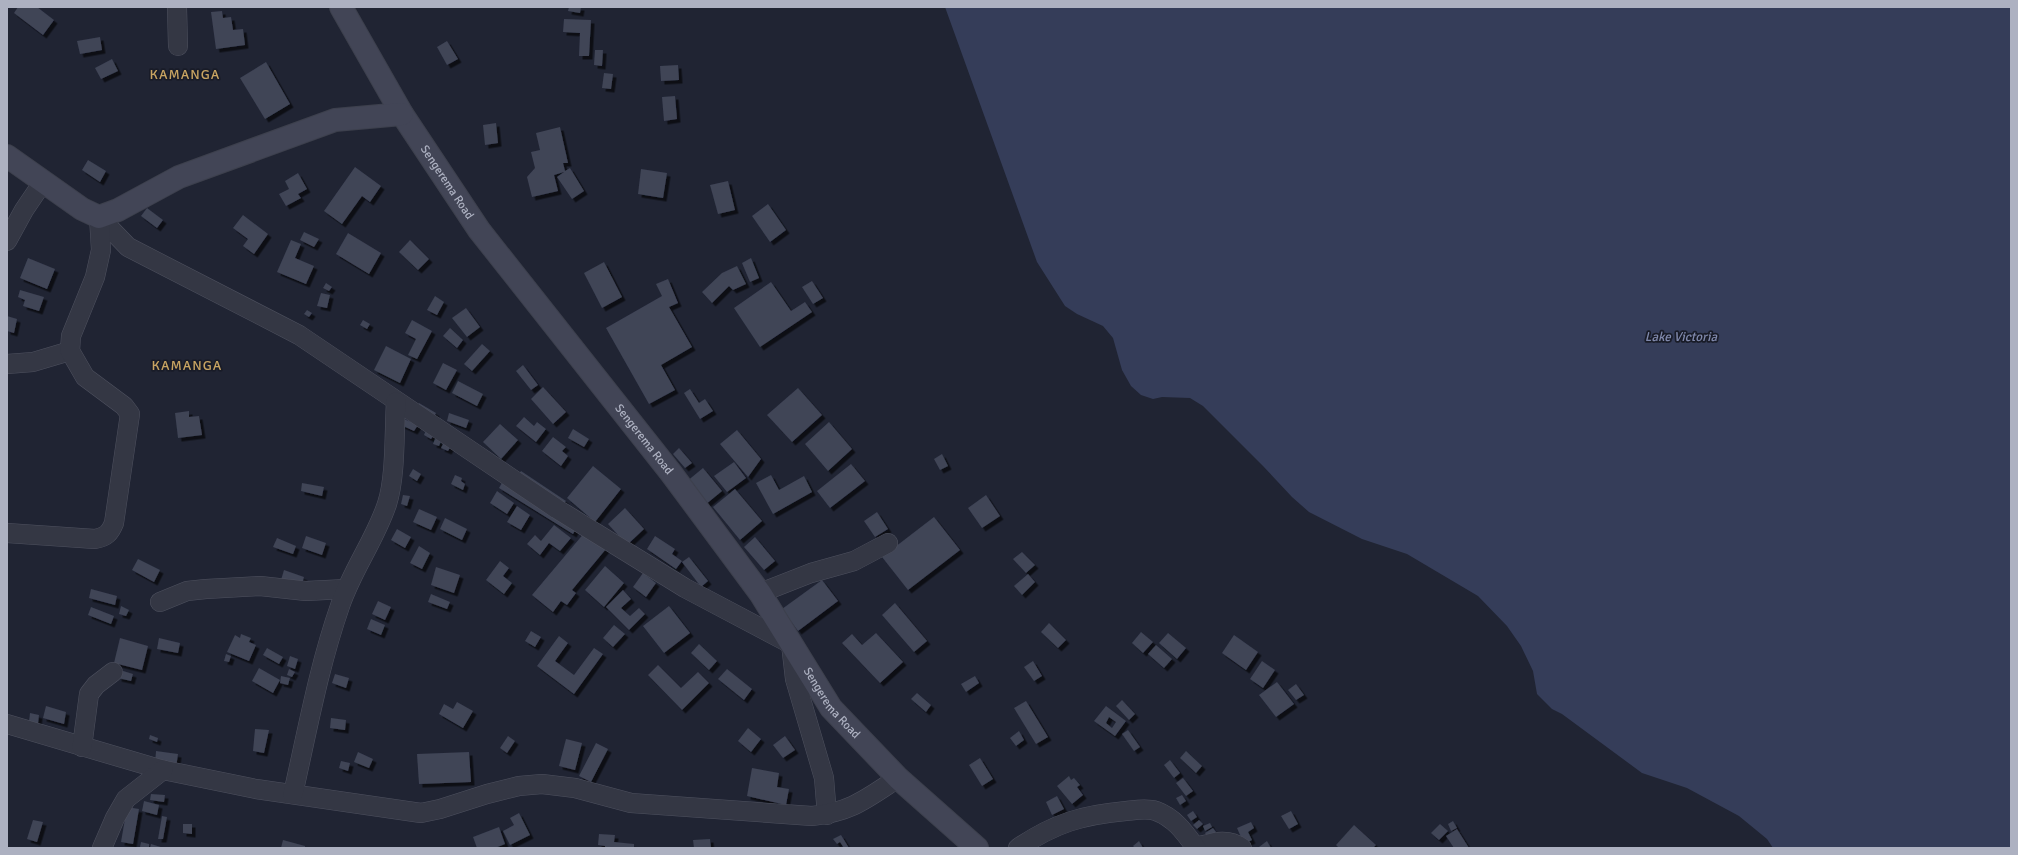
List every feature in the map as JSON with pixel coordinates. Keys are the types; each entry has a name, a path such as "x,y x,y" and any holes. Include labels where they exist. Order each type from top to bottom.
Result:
{"main road":[{"name":"Sengerema Road","path":"340,7 402,114 479,230 670,473 760,593 831,708 898,778 976,848"},
{"path":"7,156 82,209 99,216 118,210 179,177 335,120 402,114"}],"street":[{"path":"177,7 178,46"},
{"path":"7,241 24,210 43,182"},
{"path":"7,533 95,540 104,538 110,532 114,523 130,414 124,406 85,377 70,351 71,336 95,277 101,250 99,216"},
{"path":"99,216 128,247 299,335 341,362 396,402 557,509 685,588 791,644 795,679 824,778 827,815"},
{"path":"7,364 33,362 70,351"},
{"path":"293,794 313,704 339,607 346,588 387,504 392,479 396,402"},
{"path":"760,593 811,573 854,562 888,543"},
{"path":"160,602 187,591 206,589 260,586 306,591 346,588"},
{"path":"82,747 89,694 96,685 113,672"},
{"path":"7,724 163,770 293,794 420,813 440,809 487,794 519,786 542,784 575,788 631,803 812,816 827,815 853,807 898,778"},
{"path":"102,848 115,818 126,799 163,770"},
{"path":"1018,848 1046,830 1075,818 1146,810 1155,811 1171,819 1180,826 1196,848 1217,841 1230,841 1242,848"}],"water":[{"name":"Lake Victoria","path":"945,7 2011,7 2011,848 1773,848 1767,839 1739,816 1687,788 1642,773 1562,714 1552,709 1537,694 1533,671 1521,646 1507,626 1478,596 1407,554 1362,539 1309,512 1292,497 1203,406 1190,398 1162,397 1153,399 1141,395 1131,386 1122,370 1113,338 1103,326 1077,314 1065,306 1037,262"}],"building":[{"path":"18,7 37,7 54,20 43,35 14,13"},
{"path":"569,7 581,7 580,13 568,11"},
{"path":"222,11 223,18 231,17 233,30 243,29 245,45 216,49 211,12"},
{"path":"564,19 591,20 589,56 579,56 580,33 563,32"},
{"path":"100,37 102,50 80,54 77,41"},
{"path":"447,41 458,59 447,65 437,47"},
{"path":"595,50 603,50 602,66 594,65"},
{"path":"112,59 118,71 101,79 95,68"},
{"path":"266,62 290,104 265,119 240,78"},
{"path":"678,65 679,80 661,81 660,66"},
{"path":"604,73 613,74 611,89 602,88"},
{"path":"675,96 677,119 664,121 662,97"},
{"path":"496,123 498,143 485,145 483,125"},
{"path":"560,127 568,163 563,163 565,171 570,168 584,191 572,199 557,177 564,172 554,175 558,191 532,197 527,177 535,168 531,152 540,150 536,133"},
{"path":"88,160 106,171 100,182 82,170"},
{"path":"355,167 381,186 370,202 362,196 342,224 324,211"},
{"path":"641,169 667,173 663,198 638,194"},
{"path":"298,173 307,189 298,194 301,198 286,206 279,194 289,189 285,181"},
{"path":"728,181 735,210 718,214 710,185"},
{"path":"768,204 786,230 770,242 752,216"},
{"path":"147,208 163,220 157,228 141,216"},
{"path":"243,215 268,234 254,254 243,246 248,239 233,228"},
{"path":"304,232 319,239 314,247 300,240"},
{"path":"348,233 381,253 369,274 336,254"},
{"path":"291,240 301,244 295,258 314,266 306,284 277,272"},
{"path":"410,240 429,259 418,270 399,252"},
{"path":"28,258 55,269 47,289 20,278"},
{"path":"751,258 759,278 750,282 742,263"},
{"path":"604,262 622,297 602,308 584,273"},
{"path":"737,266 746,284 733,290 729,286 712,303 702,292 722,273"},
{"path":"668,279 678,303 669,307 692,347 661,365 675,390 649,404 606,328 662,296 656,284"},
{"path":"812,281 823,298 813,304 802,287"},
{"path":"771,282 791,311 805,302 812,312 760,347 734,308"},
{"path":"326,283 332,287 329,291 323,288"},
{"path":"20,290 44,297 39,311 23,306 25,300 18,297"},
{"path":"321,293 330,295 327,308 317,306"},
{"path":"435,296 444,302 437,315 427,310"},
{"path":"466,308 480,327 467,337 452,318"},
{"path":"307,310 312,313 309,317 304,314"},
{"path":"7,316 17,319 14,333 7,331"},
{"path":"363,320 370,324 367,329 360,325"},
{"path":"412,320 432,331 417,359 408,355 416,339 405,333"},
{"path":"450,328 463,340 457,348 443,336"},
{"path":"482,344 490,351 472,371 464,364"},
{"path":"386,346 411,359 400,383 374,370"},
{"path":"443,363 457,370 446,390 433,383"},
{"path":"523,365 538,385 531,390 516,371"},
{"path":"458,381 483,394 477,406 452,393"},
{"path":"543,387 566,412 553,424 531,399"},
{"path":"798,388 822,415 792,442 767,415"},
{"path":"690,389 699,403 705,399 713,411 700,419 684,393"},
{"path":"419,403 436,413 432,420 415,411"},
{"path":"189,411 189,417 199,416 202,435 178,438 175,413"},
{"path":"449,413 469,420 466,428 447,421"},
{"path":"524,417 534,426 537,422 546,429 536,442 516,426"},
{"path":"404,419 418,425 414,431 401,425"},
{"path":"829,422 852,449 828,471 805,444"},
{"path":"500,424 518,440 501,459 483,442"},
{"path":"573,429 589,439 584,447 568,438"},
{"path":"426,430 434,435 431,439 424,435"},
{"path":"737,430 761,459 748,477 720,444"},
{"path":"553,437 566,447 562,451 568,456 561,466 542,451"},
{"path":"435,439 441,441 439,446 433,444"},
{"path":"444,442 451,446 448,451 441,448"},
{"path":"679,448 692,463 685,468 673,454"},
{"path":"942,454 948,466 940,470 934,459"},
{"path":"734,462 746,478 727,492 714,476"},
{"path":"851,464 865,481 830,508 817,491"},
{"path":"593,466 621,489 595,522 567,498"},
{"path":"703,468 722,491 705,505 686,482"},
{"path":"413,469 421,474 417,481 409,476"},
{"path":"521,471 566,501 561,506 517,477"},
{"path":"455,475 462,478 461,481 465,484 463,490 451,484"},
{"path":"771,475 779,490 804,476 812,492 773,514 756,483"},
{"path":"503,481 577,527 573,534 499,488"},
{"path":"302,483 324,487 322,496 301,491"},
{"path":"735,489 762,521 740,540 713,507"},
{"path":"497,491 514,503 507,514 490,503"},
{"path":"403,495 410,496 407,506 401,504"},
{"path":"986,495 1000,516 982,528 968,508"},
{"path":"517,506 530,515 521,530 507,522"},
{"path":"625,508 644,529 627,545 608,524"},
{"path":"419,509 437,517 431,530 413,522"},
{"path":"877,512 888,529 875,537 864,521"},
{"path":"934,517 960,550 908,590 882,557"},
{"path":"445,518 467,529 462,540 440,529"},
{"path":"554,525 571,538 560,551 549,543 540,555 527,544 535,535 541,541"},
{"path":"397,529 411,537 405,548 391,540"},
{"path":"585,532 606,549 572,590 576,593 567,605 561,601 553,612 532,595"},
{"path":"306,536 326,543 322,555 302,548"},
{"path":"655,536 675,549 672,554 682,561 676,569 647,549"},
{"path":"755,537 775,561 764,570 744,547"},
{"path":"277,538 296,546 293,554 273,547"},
{"path":"419,546 430,553 422,569 410,563"},
{"path":"1022,552 1035,565 1026,573 1013,559"},
{"path":"689,557 708,581 701,587 682,562"},
{"path":"138,559 160,570 154,582 132,570"},
{"path":"500,561 509,568 503,576 512,583 504,594 486,580"},
{"path":"605,566 624,583 604,607 585,590"},
{"path":"436,567 460,575 454,593 431,585"},
{"path":"284,570 304,577 301,587 281,580"},
{"path":"643,573 656,583 646,597 633,587"},
{"path":"1028,574 1035,582 1022,595 1014,586"},
{"path":"822,580 838,601 798,631 782,609"},
{"path":"91,589 117,596 115,605 89,598"},
{"path":"623,590 631,599 621,608 630,616 639,608 645,614 629,630 606,607"},
{"path":"431,594 450,602 447,609 428,602"},
{"path":"378,601 391,607 385,620 372,614"},
{"path":"895,603 927,641 914,652 882,615"},
{"path":"121,606 129,610 126,616 119,614"},
{"path":"669,606 690,633 664,653 643,626"},
{"path":"91,607 114,616 111,624 88,615"},
{"path":"371,619 385,625 381,635 367,629"},
{"path":"1049,623 1066,640 1058,648 1041,632"},
{"path":"614,625 625,634 613,647 603,638"},
{"path":"531,631 541,637 535,647 525,641"},
{"path":"1141,632 1153,642 1143,653 1132,643"},
{"path":"876,633 903,662 880,683 842,643 852,634 862,645"},
{"path":"1168,633 1186,648 1177,659 1159,643"},
{"path":"241,634 251,638 249,642 256,645 249,661 227,652 235,635 240,638"},
{"path":"1234,635 1258,652 1246,670 1222,653"},
{"path":"559,636 568,643 555,661 574,675 594,648 603,654 574,694 537,666"},
{"path":"120,638 148,646 142,670 114,663"},
{"path":"159,638 180,643 178,653 157,649"},
{"path":"699,644 717,661 709,670 691,653"},
{"path":"1156,645 1172,659 1164,668 1148,654"},
{"path":"267,648 283,657 279,664 263,655"},
{"path":"226,654 231,656 229,662 224,661"},
{"path":"290,656 298,659 295,669 287,666"},
{"path":"1033,661 1042,676 1034,681 1024,667"},
{"path":"1262,661 1275,670 1263,688 1250,679"},
{"path":"658,665 681,688 698,672 709,683 682,710 648,675"},
{"path":"259,668 280,680 273,693 252,681"},
{"path":"289,669 295,672 292,677 287,675"},
{"path":"727,669 752,689 744,700 718,679"},
{"path":"120,670 133,674 131,681 118,678"},
{"path":"335,674 349,678 346,688 332,683"},
{"path":"281,676 290,678 288,685 280,683"},
{"path":"975,676 979,683 966,692 961,684"},
{"path":"1277,682 1294,704 1276,717 1259,695"},
{"path":"1296,684 1304,695 1296,700 1288,690"},
{"path":"917,693 931,705 926,712 911,699"},
{"path":"1122,700 1135,714 1129,720 1116,706"},
{"path":"1026,701 1048,737 1036,744 1014,708"},
{"path":"457,702 473,711 463,728 439,714 444,704 453,709"},
{"path":"46,706 66,712 64,724 43,718"},
{"path":"1106,706 1126,721 1115,736 1094,721","holes":["1109,717 1116,722 1112,728 1106,723"]},
{"path":"30,713 39,715 37,732 28,731"},
{"path":"331,718 346,720 345,730 330,728"},
{"path":"748,728 761,739 751,752 738,741"},
{"path":"255,729 269,730 264,753 253,751"},
{"path":"1128,730 1140,747 1134,751 1122,734"},
{"path":"1019,731 1024,740 1016,746 1010,738"},
{"path":"150,735 158,738 157,742 149,739"},
{"path":"508,736 515,741 507,753 500,748"},
{"path":"785,736 795,750 783,758 773,745"},
{"path":"566,739 582,743 575,770 559,766"},
{"path":"596,743 608,749 591,782 579,776"},
{"path":"156,751 178,754 176,768 155,765"},
{"path":"1186,751 1202,766 1196,773 1180,758"},
{"path":"358,752 373,759 369,768 354,762"},
{"path":"469,752 471,782 419,784 417,754"},
{"path":"980,758 993,779 982,786 969,765"},
{"path":"1170,760 1180,773 1174,778 1164,765"},
{"path":"341,761 350,763 348,771 339,768"},
{"path":"752,768 779,773 777,787 789,789 786,805 747,796"},
{"path":"1069,776 1071,780 1074,778 1080,785 1077,787 1083,795 1072,804 1057,786"},
{"path":"1183,778 1193,791 1186,796 1176,783"},
{"path":"151,794 165,795 164,802 150,800"},
{"path":"1182,795 1186,801 1180,805 1176,798"},
{"path":"1057,796 1064,809 1052,815 1046,802"},
{"path":"144,801 159,805 157,815 142,811"},
{"path":"127,807 139,809 133,844 121,842"},
{"path":"1193,811 1197,817 1191,821 1187,815"},
{"path":"1291,811 1298,824 1289,829 1281,816"},
{"path":"519,813 530,835 510,845 503,831 514,825 510,818"},
{"path":"162,816 167,817 163,839 158,839"},
{"path":"33,820 43,822 37,842 27,839"},
{"path":"1199,820 1203,824 1197,829 1193,825"},
{"path":"1453,821 1457,828 1451,831 1448,824"},
{"path":"1251,822 1254,828 1248,832 1252,840 1244,844 1237,828"},
{"path":"1210,823 1212,827 1205,831 1203,826"},
{"path":"183,824 192,824 192,834 183,833"},
{"path":"1440,824 1448,831 1439,840 1431,833"},
{"path":"1354,825 1376,845 1373,848 1339,848 1336,845"},
{"path":"499,827 505,844 495,848 477,848 473,837"},
{"path":"1213,828 1216,832 1208,838 1205,833"},
{"path":"1457,829 1469,848 1454,848 1446,836"},
{"path":"599,834 615,835 614,842 634,844 634,848 605,848 605,846 598,845"},
{"path":"841,835 849,848 844,848 840,842 837,844 833,839"},
{"path":"710,839 711,848 694,848 693,840"},
{"path":"283,840 305,846 305,848 281,848"},
{"path":"1139,841 1143,848 1135,848 1133,846"},
{"path":"1267,841 1271,848 1259,847"},
{"path":"141,842 149,844 149,848 140,847"},
{"path":"151,844 164,848 150,848"}],"district":[{"name":"KAMANGA","path":"185,74"},
{"name":"KAMANGA","path":"187,365"}]}
